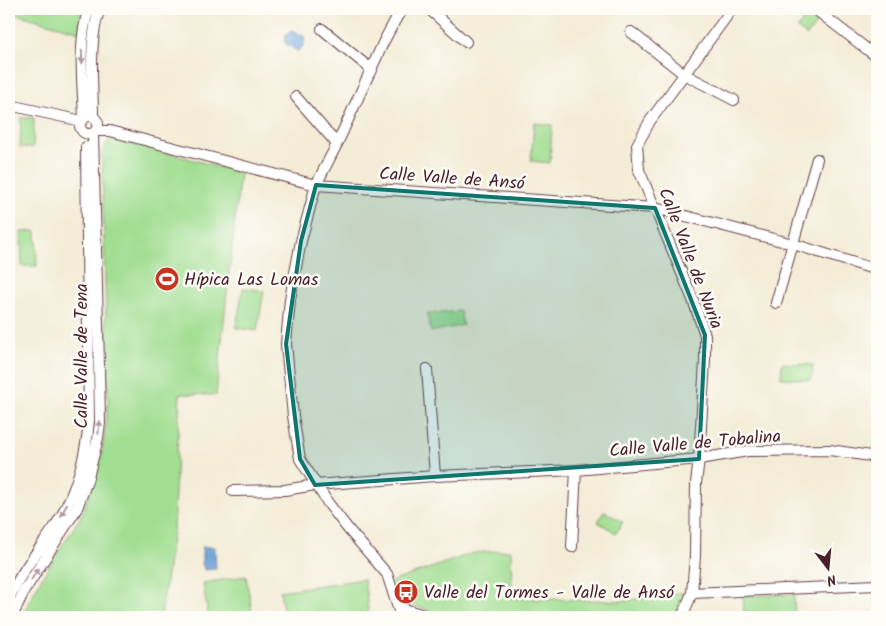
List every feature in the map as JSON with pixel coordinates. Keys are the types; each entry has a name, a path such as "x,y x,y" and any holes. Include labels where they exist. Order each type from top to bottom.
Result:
{"street":[{"name":"Calle Valle de Tena","path":"12,617 24,591 67,526 83,491 96,450 100,423 82,46 85,20 89,9"},
{"name":"Calle Valle de Tena","path":"87,125 93,36 100,9"},
{"path":"405,9 398,15 384,40 372,70 316,185 301,241 290,299 286,344 293,416 300,459 348,530 387,574 399,612 430,617"},
{"path":"429,9 466,42"},
{"name":"Calle Valle de Nuria","path":"682,617 692,593 695,556 696,483 705,361 705,335 693,300 639,170 637,145 650,121 732,9"},
{"path":"821,10 877,58"},
{"path":"322,29 372,70"},
{"path":"632,32 684,74 734,100"},
{"path":"296,96 337,144"},
{"path":"9,105 87,125"},
{"name":"Calle Valle de Ansó","path":"87,125 316,185 655,208 793,244 877,270"},
{"path":"776,303 817,159"},
{"path":"427,369 435,476"},
{"name":"Calle Valle de Tobalina","path":"233,491 285,490 316,485 435,476 576,470 699,459 748,451 830,450 877,457"},
{"path":"572,548 576,470"},
{"name":"Calle Valle de Tena","path":"9,599 22,574 57,523 83,491"},
{"path":"692,593 877,585"}],"highlighted area":[{"path":"316,185 655,208 705,335 699,459 315,485 300,459 286,344 301,241"}],"green space":[{"path":"9,9 73,9 83,15 80,20 80,32 9,12"},
{"path":"810,11 820,18 807,36 797,29"},
{"path":"21,118 34,118 33,148 20,147"},
{"path":"534,123 552,125 550,163 531,161"},
{"name":"Hípica Las Lomas","path":"115,138 240,173 216,395 180,394 173,531 161,617 21,617 41,579 80,518 102,453 108,403 102,157 105,145"},
{"path":"36,231 37,266 22,266 21,232"},
{"path":"243,288 264,291 257,331 236,328"},
{"path":"460,311 463,325 431,332 427,314"},
{"path":"782,363 813,365 812,380 781,378"},
{"path":"604,511 623,522 616,533 598,522"},
{"path":"511,550 512,598 623,601 685,592 675,617 450,617 393,599 385,584 473,553"},
{"path":"246,576 253,617 208,617 203,583"},
{"path":"364,579 369,617 284,617 280,591"},
{"path":"794,594 795,617 744,617 743,596"}],"water":[{"path":"291,31 304,36 304,45 297,51 285,43 285,36"},
{"path":"202,547 215,547 216,569 204,570"}],"place":[{"name":"Hípica Las Lomas","path":"167,279"},
{"name":"Valle del Tormes - Valle de Ansó","path":"406,592"}]}
